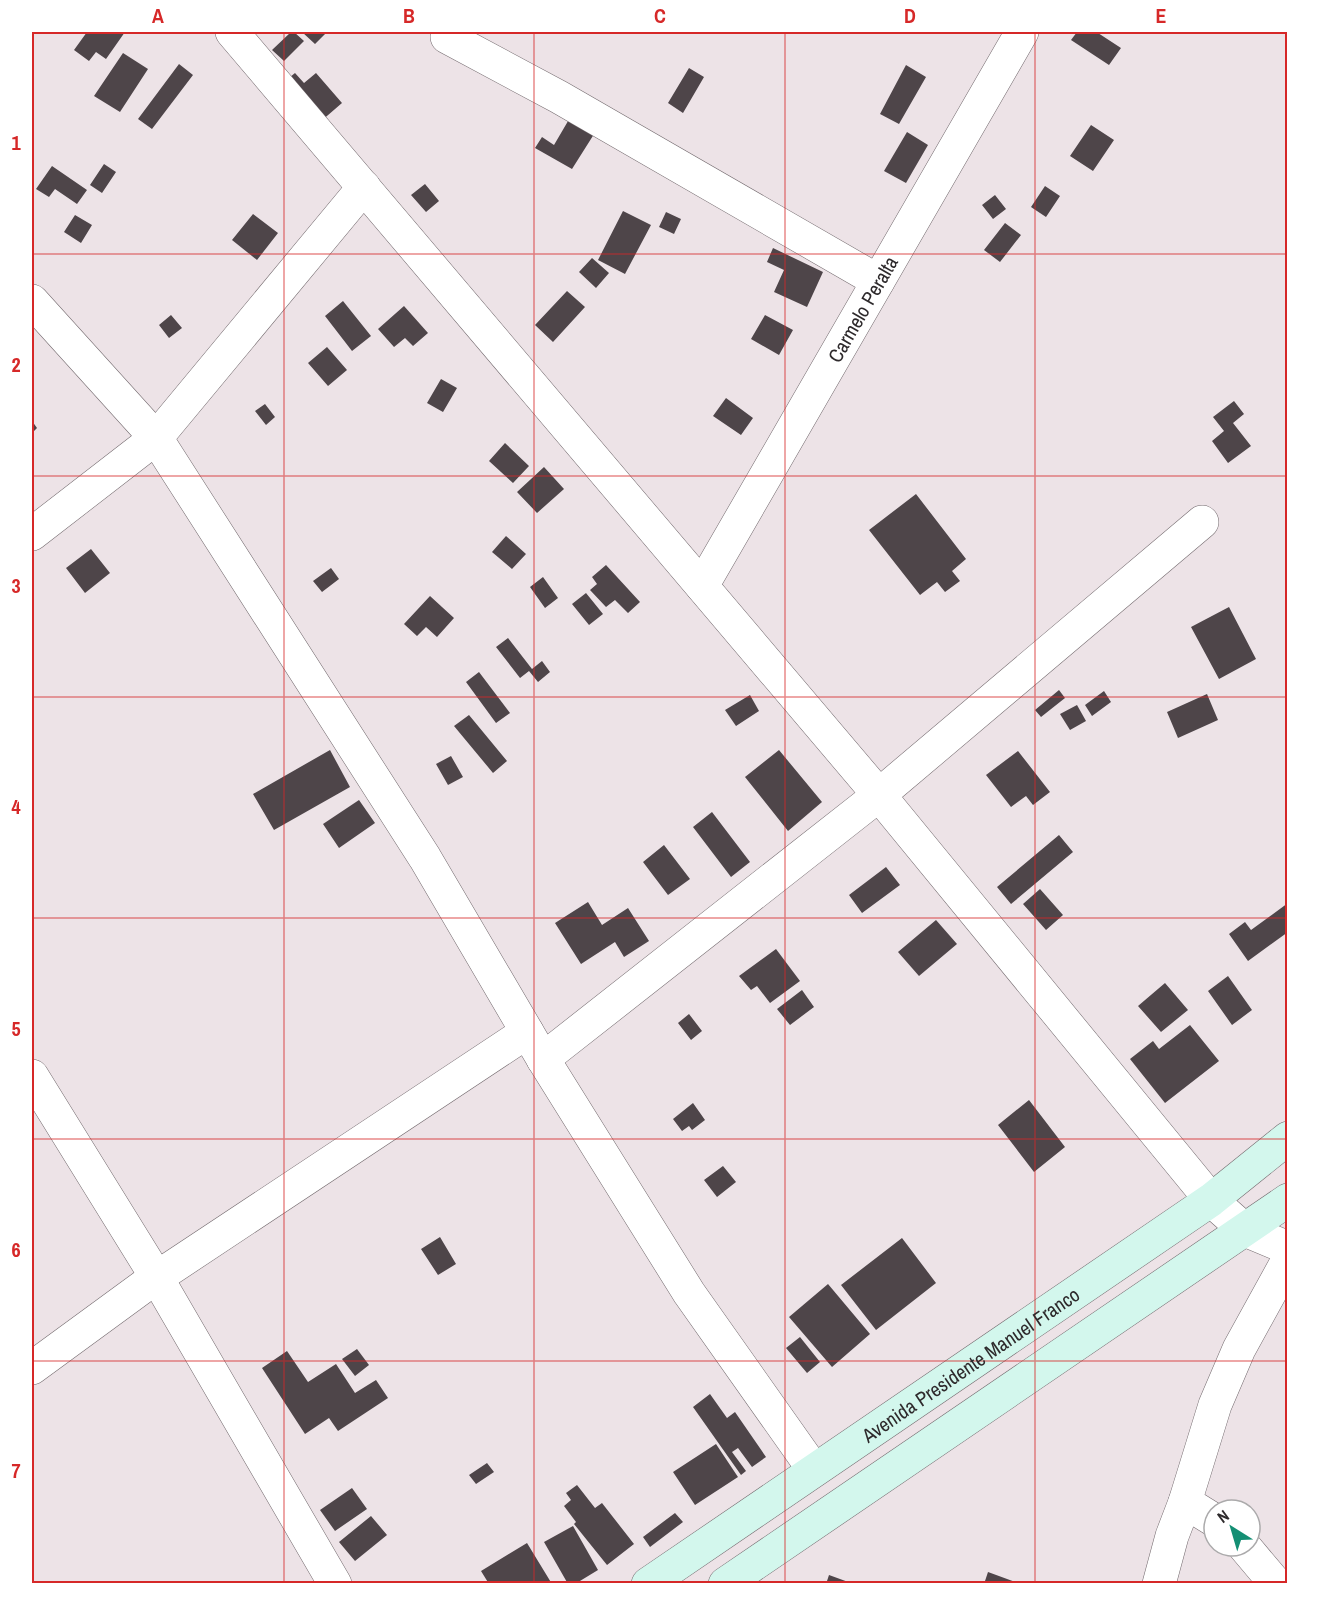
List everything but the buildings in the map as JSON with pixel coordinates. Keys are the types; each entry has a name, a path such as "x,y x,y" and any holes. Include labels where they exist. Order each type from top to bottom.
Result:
{"main road":[{"name":"Avenida Presidente Manuel Franco","path":"648,1584 1211,1200 1287,1138"},
{"path":"725,1584 1287,1200"}],"street":[{"path":"232,32 879,795 1211,1200 1245,1230 1287,1248"},
{"name":"Carmelo Peralta","path":"702,586 1022,32"},
{"path":"447,37 559,97 878,281"},
{"path":"32,534 156,438 364,187"},
{"path":"32,301 156,438 425,858 535,1046 689,1293 814,1470"},
{"path":"32,1368 157,1278 535,1046 879,795 1203,522"},
{"path":"32,1076 157,1278 335,1584"},
{"path":"1159,1584 1172,1536 1215,1405 1239,1349 1287,1260"},
{"path":"1185,1502 1202,1513"},
{"path":"1254,1558 1276,1584"}]}
